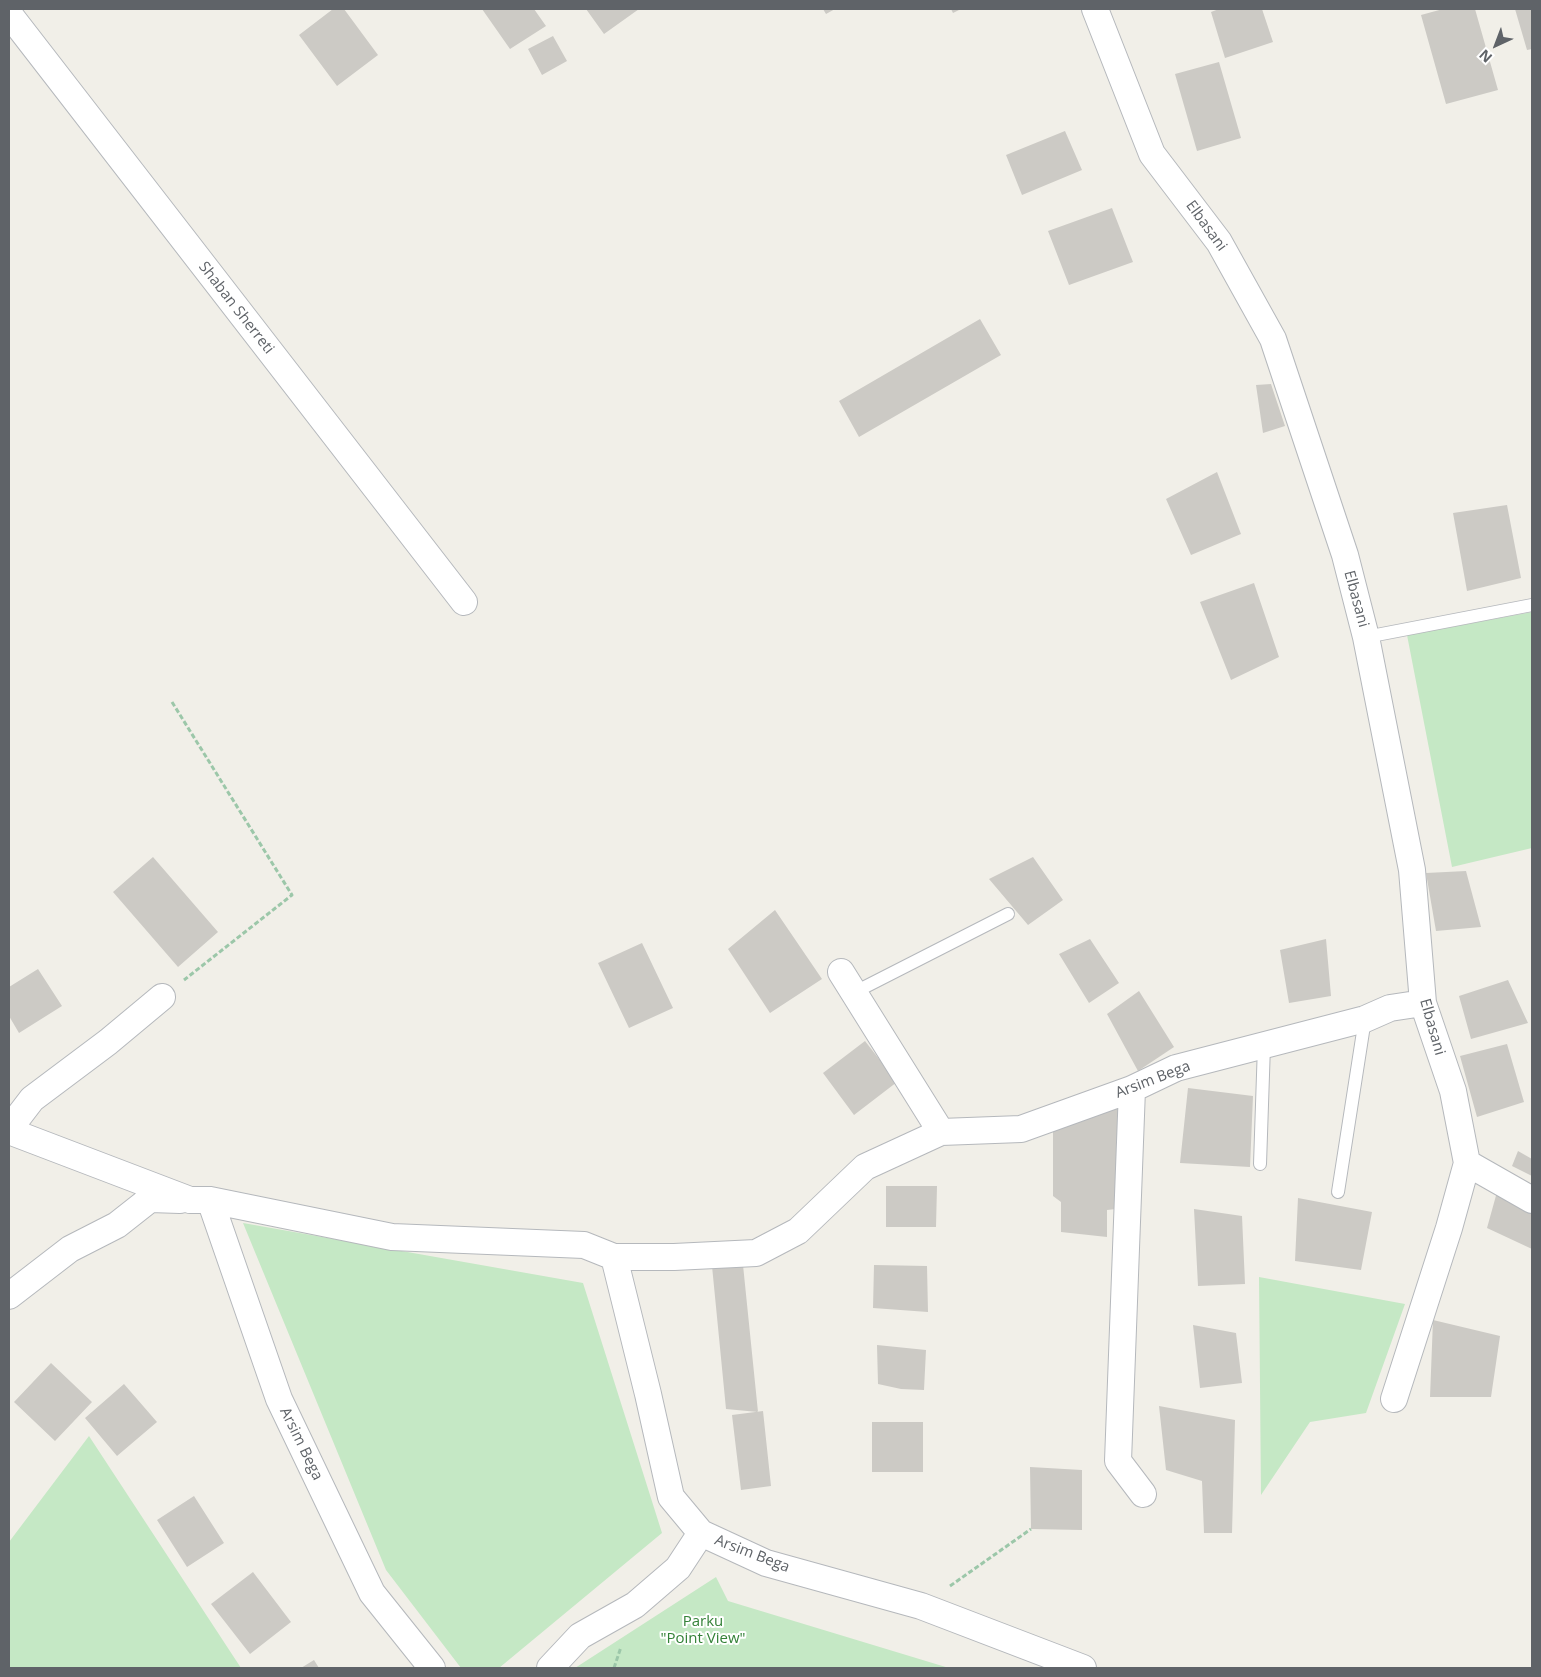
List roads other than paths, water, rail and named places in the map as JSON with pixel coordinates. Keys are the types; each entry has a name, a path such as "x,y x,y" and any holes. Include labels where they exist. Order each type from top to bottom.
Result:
{"street":[{"name":"Elbasani","path":"1095,9 1152,154 1219,242 1273,339 1344,555 1366,637 1412,870 1423,1004 1453,1090 1467,1163"},
{"name":"Shaban Sherreti","path":"9,14 464,602"},
{"path":"848,982 941,1132"},
{"path":"10,1131 32,1099 108,1042 162,998"},
{"name":"Arsim Bega","path":"10,1131 200,1200 392,1237 584,1245 614,1257 674,1257 756,1253 798,1231 865,1167 941,1132 1021,1129 1132,1089 1176,1068 1365,1019 1390,1008 1423,1004"},
{"path":"1132,1089 1118,1461 1143,1494"},
{"path":"1394,1399 1449,1228 1467,1163 1532,1200"},
{"name":"Arsim Bega","path":"9,1296 70,1249 117,1225 150,1199 200,1200"},
{"name":"Arsim Bega","path":"200,1200 279,1399 372,1593 432,1668"},
{"name":"Arsim Bega","path":"614,1257 671,1497 700,1533 766,1563 921,1606 1083,1668"},
{"path":"550,1668 580,1636 635,1605 678,1568 700,1533"}],"lane":[{"path":"1366,637 1532,605"},
{"path":"848,982 1008,914"},
{"path":"1338,1192 1365,1019"},
{"path":"1260,1164 1264,1045"}],"park label":[{"name":"Parku \"Point View\"","path":"703,1630"}]}
